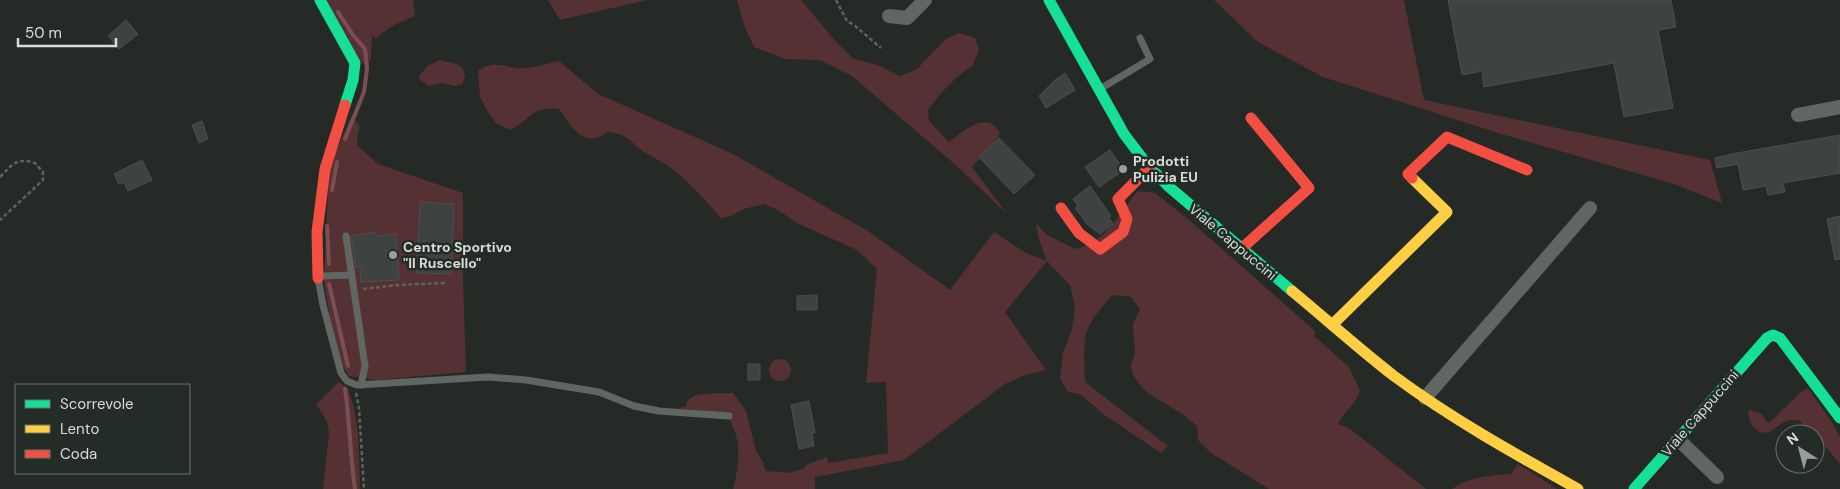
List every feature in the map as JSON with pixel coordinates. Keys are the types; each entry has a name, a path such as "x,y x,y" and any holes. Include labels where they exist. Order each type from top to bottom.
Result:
{"street":[{"path":"318,278 317,232 325,168 353,80 355,63 320,0"},
{"path":"889,16 907,18 925,0"},
{"name":"Viale Cappuccini","path":"1049,0 1124,134 1168,186 1393,375 1493,442 1578,489"},
{"path":"1798,115 1840,107"},
{"path":"1241,249 1309,188 1250,118"},
{"path":"1332,325 1447,212 1408,174 1447,137 1527,170"},
{"path":"1061,208 1079,233 1100,249 1123,232 1127,219 1118,199 1150,167"},
{"path":"1425,398 1590,208"},
{"name":"Viale Cappuccini","path":"1634,489 1767,338 1773,335 1780,338 1840,418"},
{"path":"1678,438 1717,477"}],"lane":[{"path":"1099,90 1150,59 1140,38"},
{"path":"346,236 365,366 358,385"},
{"path":"352,275 322,276 318,278 341,374 347,381 358,385 488,377 517,379 599,392 634,406 659,411 730,416"}],"path":[{"path":"836,0 848,21 880,48"},
{"path":"0,177 14,163 20,160 35,163 43,172 43,180 0,220"},
{"path":"354,290 396,285 445,283"},
{"path":"358,385 364,489"}],"shaded area":[{"path":"323,0 413,0 415,16 389,28 376,39 372,35 369,64 362,63"},
{"path":"548,0 647,0 560,20"},
{"path":"737,0 801,0 837,43 854,59 877,65 900,76 917,69 946,39 959,33 975,38 979,49 973,65 942,92 928,110 929,121 949,142 967,129 982,122 995,126 1000,133 972,167 1007,214 958,167 852,76 820,60 785,59 754,47 745,28"},
{"path":"1214,0 1404,0 1424,100 1710,160 1722,203 1674,184 1498,133 1323,77 1258,42"},
{"path":"440,60 463,68 465,77 462,84 456,86 442,83 429,86 420,80 419,76 428,66"},
{"path":"559,61 598,94 733,154 868,231 950,290 994,232 1026,253 1047,261 1005,312 1046,370 1022,376 1005,384 904,460 815,477 815,489 733,489 738,459 737,440 734,430 724,413 675,408 685,407 693,396 733,393 746,411 756,451 766,471 789,473 803,469 808,464 827,457 828,463 888,453 886,382 866,383 877,269 857,250 797,223 778,210 764,204 721,218 678,173 644,152 628,139 608,132 592,139 585,137 574,129 559,109 537,112 510,130 496,123 480,97 478,71 491,65 527,68"},
{"name":"Centro Sportivo \"Il Ruscello\"","path":"351,117 359,124 358,146 378,164 463,193 466,372 377,380 349,376 340,362 332,331 324,281 329,168"},
{"path":"1138,191 1155,193 1188,219 1315,331 1314,336 1349,367 1360,390 1356,400 1338,424 1349,428 1426,489 1269,489 1211,453 1198,440 1197,426 1184,415 1149,394 1140,385 1133,375 1131,366 1135,352 1133,324 1140,309 1131,297 1112,295 1095,316 1085,337 1085,382 1168,446 1161,453 1103,414 1080,394 1068,392 1060,378 1063,353 1072,329 1075,306 1070,285 1047,261 1039,240 1036,223 1047,235 1075,249 1097,240 1105,233"},
{"path":"780,359 788,362 791,370 788,378 780,381 772,378 769,370 772,362"},
{"path":"339,382 348,388 354,408 358,432 360,489 323,489 329,433 327,421 316,404"},
{"path":"1808,388 1833,424 1840,437 1840,464 1825,446 1825,424 1803,424 1798,420 1789,420 1782,424 1775,424 1775,428 1766,433 1757,430 1753,426 1748,412 1750,410 1762,414 1766,422 1770,422 1801,392"},
{"path":"1518,464 1557,489 1452,489 1473,479 1511,474"}],"building":[{"path":"1448,0 1671,0 1676,27 1658,30 1673,108 1624,117 1614,63 1484,87 1482,71 1462,75"},
{"path":"126,20 138,34 119,49 108,36"},
{"path":"1065,73 1075,90 1046,108 1039,96"},
{"path":"202,121 208,139 199,143 192,125"},
{"path":"1840,135 1840,173 1783,183 1785,192 1768,195 1766,186 1743,190 1738,164 1717,168 1715,158"},
{"path":"999,138 1035,175 1014,194 979,157"},
{"path":"1110,150 1124,170 1099,187 1085,167"},
{"path":"142,160 152,180 128,191 124,182 119,184 114,174"},
{"path":"1090,186 1111,216 1109,218 1113,224 1100,234 1088,225 1075,208 1078,206 1073,199"},
{"path":"420,202 454,204 451,274 417,273"},
{"path":"1840,216 1840,259 1835,260 1827,219"},
{"path":"376,232 376,236 396,234 399,280 361,282 360,267 356,268 351,236"},
{"path":"817,295 817,310 797,310 797,296"},
{"path":"748,364 760,364 760,380 748,380"},
{"path":"809,401 815,433 812,433 814,446 799,449 791,405"}],"waterway":[{"path":"338,12 365,49 367,69 364,92 345,139"},
{"path":"332,190 337,162"},
{"path":"327,226 329,264"},
{"path":"329,284 348,366"},
{"path":"345,389 355,489"}],"traffic: fast":[{"path":"320,0 355,63 353,80 345,105"},
{"path":"1049,0 1124,134 1146,163 1168,186 1292,291"},
{"path":"1634,489 1767,338 1773,335 1780,338 1840,418"}],"traffic: slow":[{"path":"1332,325 1447,212 1412,178"},
{"path":"1292,291 1381,366 1416,392 1484,436 1578,489"}],"traffic: jam":[{"path":"318,278 317,232 325,169 345,105"},
{"path":"1241,249 1309,188 1251,118"},
{"path":"1412,178 1408,174 1447,137 1527,170"},
{"path":"1061,208 1079,233 1100,249 1123,232 1127,219 1118,199 1150,167"}],"place":[{"name":"Prodotti Pulizia EU","path":"1123,169"},
{"name":"Centro Sportivo \"Il Ruscello\"","path":"393,255"}]}
